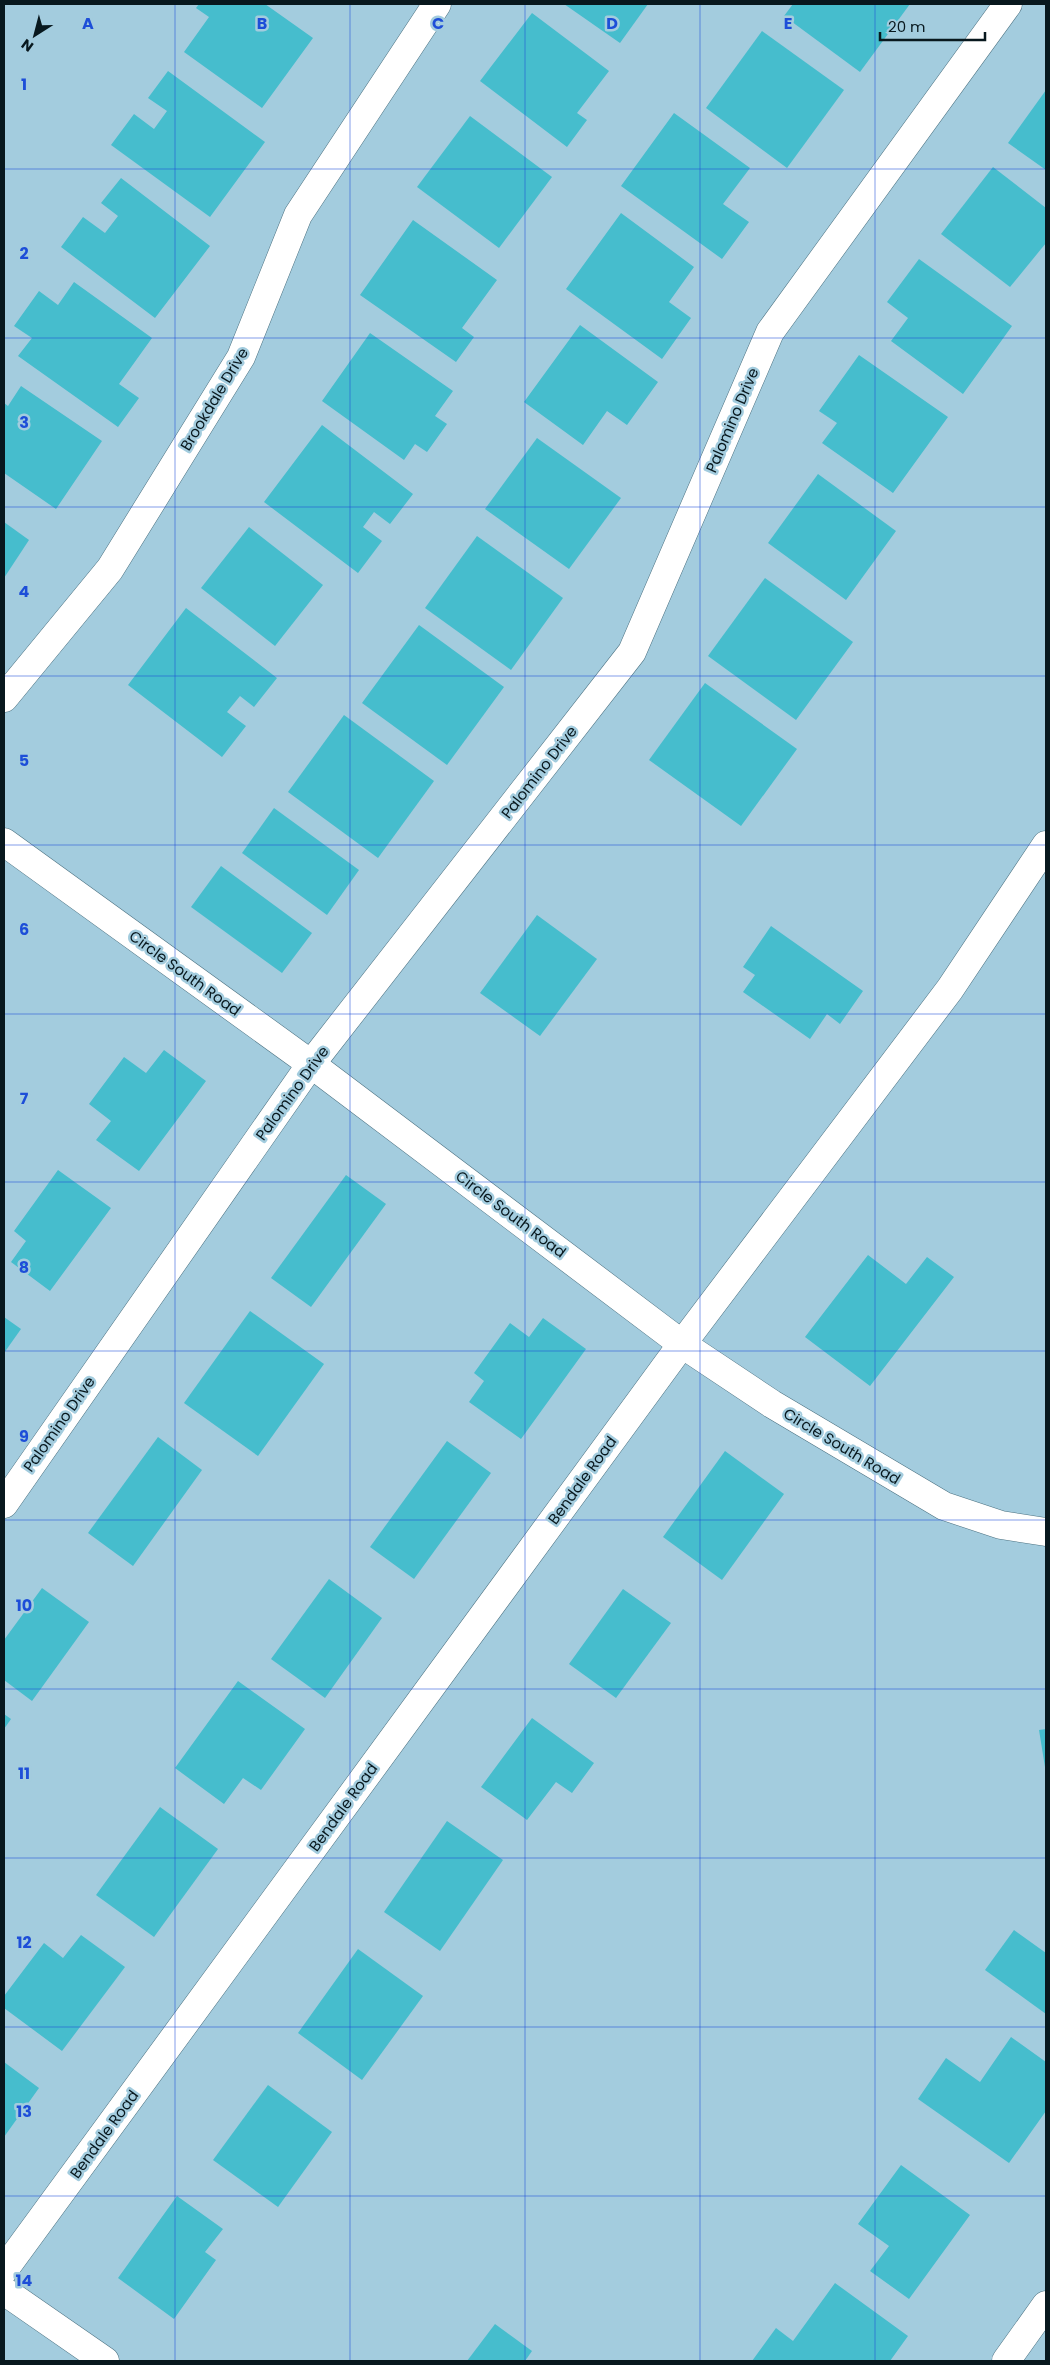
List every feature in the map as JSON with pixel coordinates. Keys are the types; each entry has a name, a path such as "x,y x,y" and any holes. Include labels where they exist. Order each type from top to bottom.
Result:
{"street":[{"name":"Brookdale Drive","path":"4,698 110,569 241,357 298,216 438,4"},
{"name":"Palomino Drive","path":"4,1504 311,1064 632,652 770,332 1008,4"},
{"name":"Circle South Road","path":"4,842 311,1064 682,1344 772,1404 944,1506 1001,1525 1046,1532"},
{"name":"Bendale Road","path":"4,2270 682,1344 950,989 1046,845"},
{"path":"4,2291 105,2361"},
{"path":"1006,2361 1046,2305"}],"building":[{"path":"199,4 265,4 313,38 262,108 184,52 209,17 196,8"},
{"path":"564,4 648,4 620,43"},
{"path":"793,4 910,4 860,72 784,16"},
{"path":"532,13 609,71 577,113 587,120 567,147 480,81"},
{"path":"762,31 844,90 787,168 706,108"},
{"path":"168,71 265,142 210,217 111,145 134,114 154,129 167,111 148,98"},
{"path":"1046,90 1046,170 1008,143"},
{"path":"674,113 750,168 723,204 749,222 722,259 621,186"},
{"path":"470,116 552,177 499,248 417,187"},
{"path":"993,167 1046,208 1046,243 1010,287 941,234"},
{"path":"121,178 210,246 155,318 61,247 83,217 105,233 118,216 101,203"},
{"path":"621,213 694,267 669,302 691,318 662,359 566,289"},
{"path":"413,220 497,280 462,328 474,337 456,362 360,295"},
{"path":"919,259 1012,326 963,394 891,341 908,318 887,302"},
{"path":"74,282 152,338 119,384 139,398 118,427 18,356 32,338 14,326 39,291 58,305"},
{"path":"580,325 658,382 627,425 607,411 583,445 524,402"},
{"path":"370,333 453,391 435,416 447,424 427,452 415,444 404,460 322,401"},
{"path":"859,355 948,417 893,493 822,443 837,423 819,411"},
{"path":"21,386 102,441 56,509 4,473 4,403 8,406"},
{"path":"322,425 413,494 390,524 374,512 363,527 382,541 358,573 264,502"},
{"path":"537,438 621,498 569,569 485,509"},
{"path":"818,474 896,531 846,600 768,543"},
{"path":"4,522 29,540 4,578"},
{"path":"249,527 323,585 275,646 201,588"},
{"path":"477,536 563,598 511,670 425,608"},
{"path":"765,578 853,642 796,720 708,656"},
{"path":"186,608 277,678 254,707 240,696 227,712 246,726 222,757 128,685"},
{"path":"419,625 504,687 447,765 362,703"},
{"path":"705,683 797,749 741,826 649,760"},
{"path":"344,715 434,781 378,858 288,792"},
{"path":"274,808 359,870 327,915 242,853"},
{"path":"221,866 312,933 282,973 191,907"},
{"path":"537,915 597,959 540,1036 480,993"},
{"path":"771,926 863,991 840,1024 827,1014 810,1039 743,992 755,975 743,967"},
{"path":"164,1050 206,1081 139,1171 96,1140 111,1121 89,1104 124,1057 146,1073"},
{"path":"58,1170 111,1208 50,1291 11,1262 26,1241 14,1231"},
{"path":"346,1175 386,1204 311,1307 271,1278"},
{"path":"868,1255 906,1284 927,1257 954,1277 870,1386 805,1337"},
{"path":"250,1311 324,1364 258,1456 184,1403"},
{"path":"4,1317 21,1329 4,1353"},
{"path":"543,1318 586,1349 521,1439 469,1402 484,1381 474,1373 510,1323 529,1337"},
{"path":"158,1437 202,1470 133,1566 88,1533"},
{"path":"447,1441 491,1473 414,1579 370,1547"},
{"path":"725,1451 784,1494 722,1580 663,1537"},
{"path":"329,1579 382,1618 325,1698 271,1659"},
{"path":"42,1588 89,1622 32,1701 4,1680 4,1640"},
{"path":"623,1589 671,1623 616,1698 569,1664"},
{"path":"238,1681 305,1729 261,1790 243,1778 224,1804 175,1768"},
{"path":"4,1714 11,1719 4,1729"},
{"path":"532,1718 594,1763 572,1793 556,1782 527,1820 481,1787"},
{"path":"1046,1729 1046,1767 1045,1767 1039,1730"},
{"path":"160,1807 218,1849 154,1937 96,1895"},
{"path":"447,1821 503,1860 440,1951 384,1912"},
{"path":"1014,1930 1046,1953 1046,2014 985,1970"},
{"path":"81,1935 125,1967 62,2051 4,2008 4,1996 44,1943 63,1958"},
{"path":"358,1949 423,1996 362,2080 298,2033"},
{"path":"1011,2037 1046,2062 1046,2111 1009,2163 918,2099 946,2058 980,2082"},
{"path":"4,2062 39,2088 4,2137"},
{"path":"268,2085 332,2132 278,2207 213,2160"},
{"path":"901,2165 970,2215 909,2299 870,2271 889,2246 858,2224"},
{"path":"177,2196 223,2229 205,2252 216,2260 174,2319 118,2278"},
{"path":"835,2283 908,2336 890,2361 752,2361 776,2328 793,2341"},
{"path":"495,2324 532,2351 525,2361 467,2361"}]}
